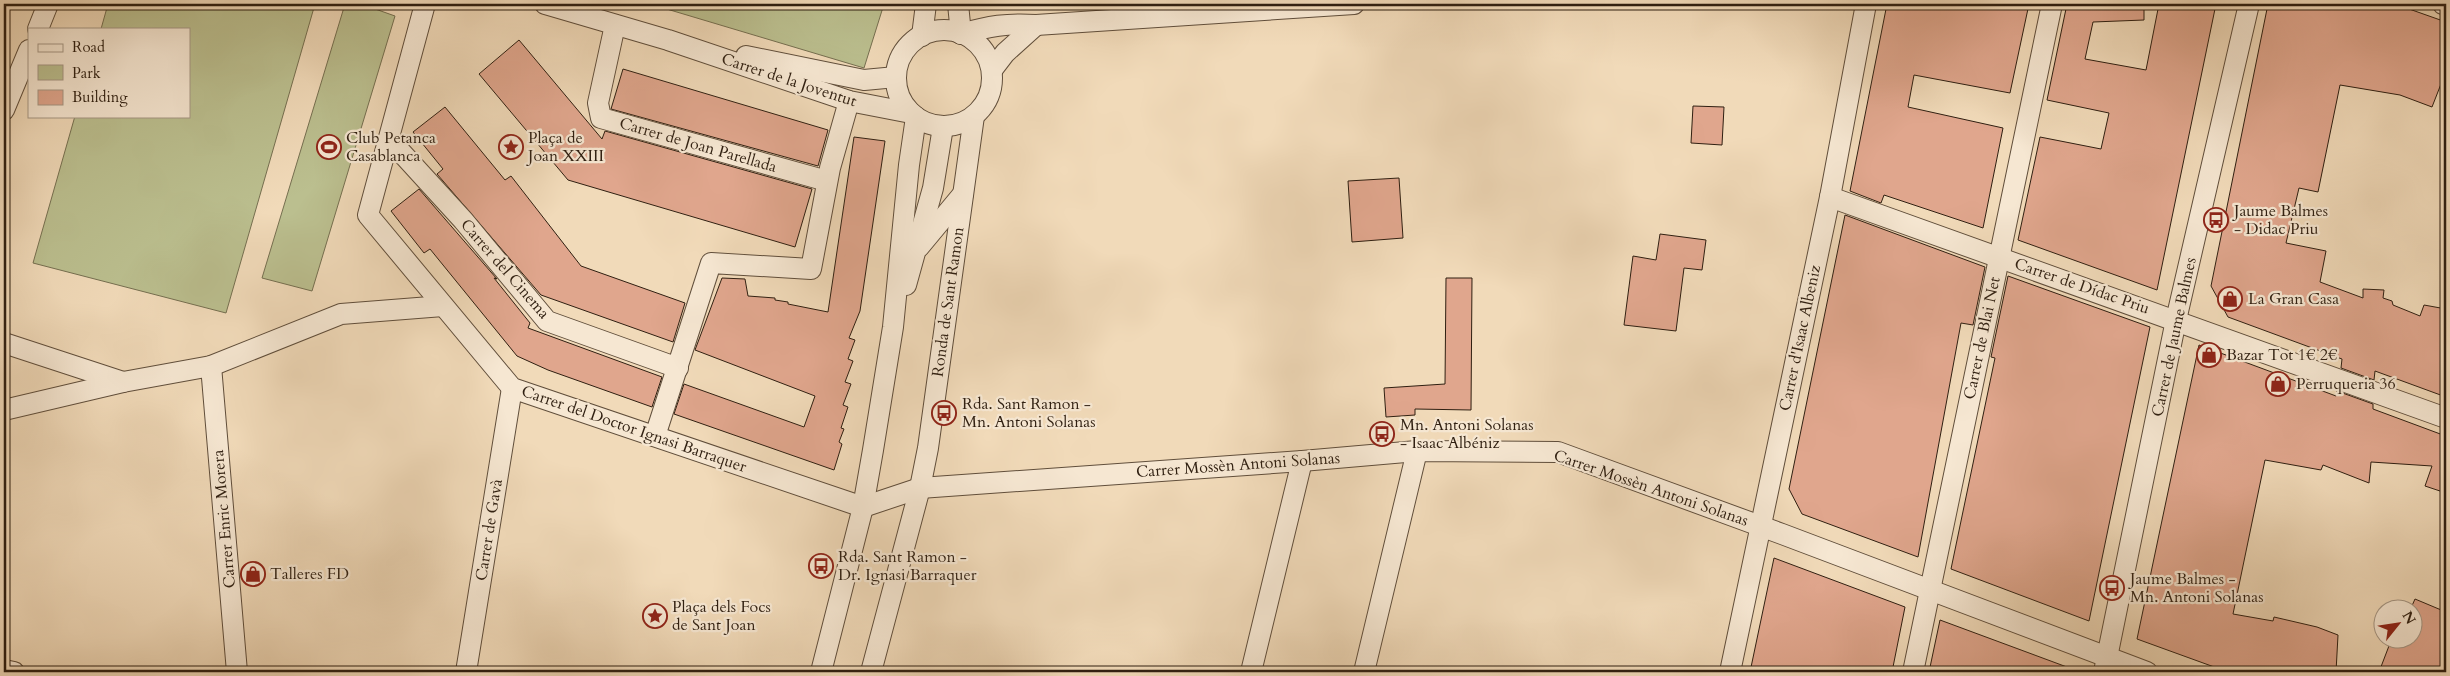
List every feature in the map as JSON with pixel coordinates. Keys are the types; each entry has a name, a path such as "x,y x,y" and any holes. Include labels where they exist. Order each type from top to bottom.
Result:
{"street":[{"path":"38,28 48,4"},
{"name":"Carrer del Doctor Ignasi Barraquer","path":"425,4 368,215 512,388 863,507"},
{"name":"Carrer de la Joventut","path":"545,4 668,40 849,101 914,115"},
{"path":"922,36 926,4"},
{"path":"958,4 961,34"},
{"path":"961,34 994,24 1036,25 1354,4"},
{"name":"Carrer d'Isaac Albeniz","path":"1730,672 1830,197 1866,4"},
{"name":"Carrer de Blai Net","path":"1913,672 2052,4"},
{"name":"Carrer de Jaume Balmes","path":"2105,665 2176,320 2249,4"},
{"name":"Carrer de Joan Parellada","path":"615,25 598,103 602,118 827,181"},
{"path":"992,70 1005,53 1036,25"},
{"path":"938,30 961,34 979,44 987,56 992,70 989,98 974,116 957,125 943,127 929,124 914,115 899,95 896,77 898,66 903,53 912,42 922,36 938,30"},
{"name":"Carrer de la Joventut","path":"668,40 864,80 896,77"},
{"path":"4,110 28,52"},
{"path":"654,436 678,368 711,263 811,269 827,181 849,101"},
{"name":"Ronda de Sant Ramon","path":"821,672 863,507 893,327 914,115"},
{"name":"Ronda de Sant Ramon","path":"871,672 920,488 928,448 974,116"},
{"name":"Ronda de Sant Ramon","path":"893,327 933,188 943,127"},
{"name":"Carrer del Cinema","path":"389,139 463,220 547,320 678,368"},
{"name":"Ronda de Sant Ramon","path":"916,251 963,194"},
{"name":"Carrer de Dídac Priu","path":"1830,197 2446,418"},
{"path":"4,410 123,382 211,366 341,314 443,306"},
{"path":"4,343 123,382"},
{"name":"Carrer Enric Morera","path":"211,366 237,672"},
{"name":"Carrer de Gavà","path":"466,672 512,388"},
{"path":"1364,672 1417,451"},
{"name":"Carrer Mossèn Antoni Solanas","path":"863,507 920,488 1417,451 1558,452 1930,590 2105,665 2147,672"},
{"path":"1251,672 1302,461"},
{"path":"4,670 14,672"}],"green space":[{"path":"108,4 315,4 226,313 33,263 74,118 190,118 190,28 101,28"},
{"name":"Club Petanca Casablanca","path":"345,4 361,4 395,16 312,291 262,278"},
{"path":"650,4 884,4 864,68"}],"building":[{"path":"1887,4 2029,4 2010,93 1914,75 1908,107 2003,128 1983,228 1884,195 1881,203 1850,191"},
{"path":"2067,4 2144,4 2144,20 2093,22 2085,59 2146,70 2159,4 2216,4 2157,290 2018,240 2040,137 2101,149 2109,113 2047,100"},
{"path":"2268,4 2395,4 2446,22 2446,86 2441,84 2432,107 2400,95 2340,85 2318,192 2299,188 2286,243 2326,251 2320,282 2363,298 2363,289 2384,290 2383,298 2392,301 2393,305 2420,316 2424,305 2446,309 2446,397 2375,371 2374,380 2341,368 2342,359 2228,317 2211,286"},
{"path":"519,40 602,139 605,131 812,189 795,247 568,180 479,74"},
{"path":"623,69 828,130 818,166 611,109"},
{"path":"1693,106 1724,107 1722,145 1691,143"},
{"path":"445,107 505,180 511,176 581,266 685,303 673,342 541,295 437,174 443,169 413,132"},
{"path":"854,137 885,141 860,311 849,338 855,340 848,359 853,361 845,382 851,384 843,405 848,407 841,428 844,429 839,442 842,444 834,470 674,414 684,384 804,427 815,396 695,350 722,278 745,279 748,296 775,298 775,300 788,302 788,304 828,312"},
{"path":"1399,178 1403,238 1352,242 1348,181"},
{"path":"419,189 497,279 494,278 530,323 528,328 662,377 652,407 548,370 517,356 430,249 424,253 391,211"},
{"path":"1845,215 1985,267 1973,325 1961,323 1918,557 1802,514 1789,489"},
{"path":"1660,234 1706,240 1702,270 1684,268 1676,331 1624,325 1633,256 1656,260"},
{"path":"2008,276 2150,327 2089,621 1951,569 1995,358 1991,357"},
{"path":"1446,278 1472,278 1471,410 1415,409 1415,415 1386,417 1384,388 1445,384"},
{"path":"2199,345 2336,396 2337,391 2373,404 2373,409 2443,435 2444,432 2446,433 2446,493 2425,486 2432,466 2371,462 2369,483 2323,465 2321,470 2265,460 2233,614 2273,621 2274,617 2317,627 2338,635 2336,672 2228,672 2137,639"},
{"path":"1774,558 1905,607 1892,672 1750,672"},
{"path":"2422,602 2446,612 2446,672 2379,672 2388,648 2422,648"},
{"path":"1940,620 2075,670 2075,672 1929,672"}],"place":[{"name":"Club Petanca Casablanca","path":"329,147"},
{"name":"Plaça de Joan XXIII","path":"511,147"},
{"name":"Jaume Balmes - Didac Priu","path":"2216,220"},
{"name":"La Gran Casa","path":"2230,299"},
{"name":"Bazar Tot 1€ 2€","path":"2209,355"},
{"name":"Perruqueria 36","path":"2278,384"},
{"name":"Rda. Sant Ramon - Mn. Antoni Solanas","path":"944,413"},
{"name":"Mn. Antoni Solanas - Isaac Albéniz","path":"1382,434"},
{"name":"Rda. Sant Ramon - Dr. Ignasi Barraquer","path":"821,566"},
{"name":"Talleres FD","path":"253,574"},
{"name":"Jaume Balmes - Mn. Antoni Solanas","path":"2112,588"},
{"name":"Plaça dels Focs de Sant Joan","path":"655,616"}]}
